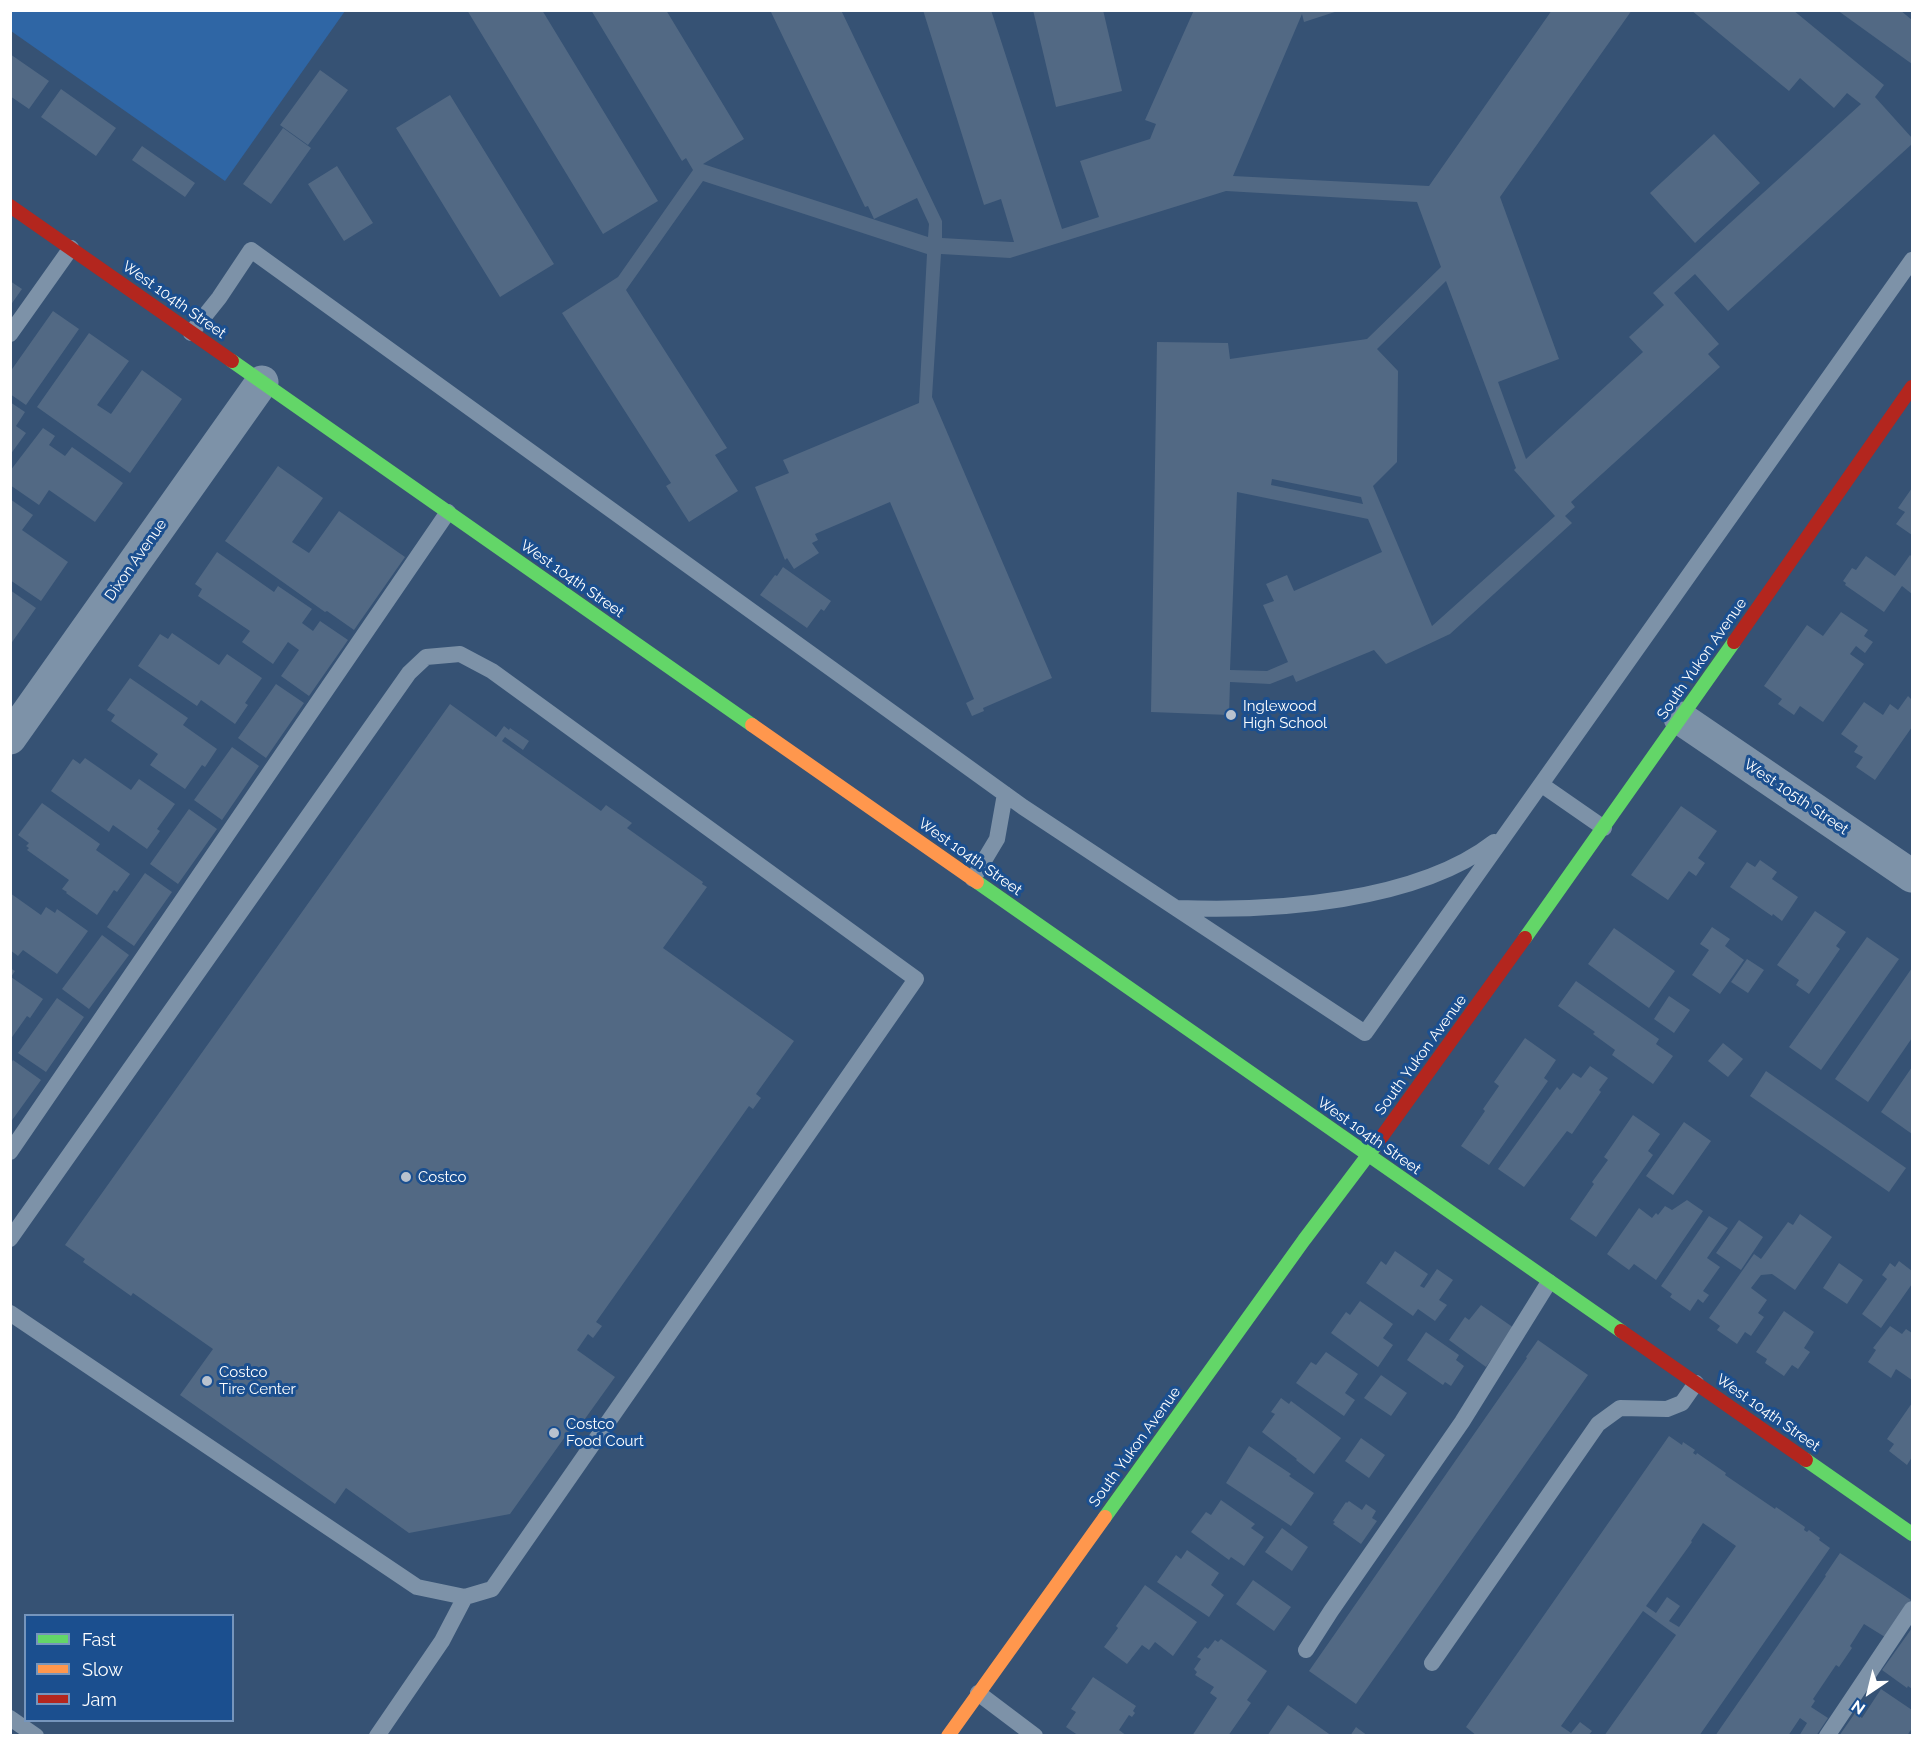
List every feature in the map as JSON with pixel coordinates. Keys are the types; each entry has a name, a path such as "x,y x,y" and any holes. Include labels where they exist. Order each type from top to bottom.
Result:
{"street":[{"name":"West 104th Street","path":"10,206 1912,1534"},
{"name":"Dixon Avenue","path":"10,738 262,382"},
{"name":"South Yukon Avenue","path":"948,1736 1304,1240 1368,1156 1604,828 1912,387"},
{"name":"West 105th Street","path":"1680,718 1912,876"}],"lane":[{"path":"10,334 71,248"},
{"path":"191,333 219,298 251,250 1005,794 1365,1033 1912,260"},
{"path":"10,1152 448,512"},
{"path":"10,1239 410,673 426,657 460,654 492,671 916,979 492,1589 465,1597 417,1587 10,1313"},
{"path":"1542,785 1604,828"},
{"path":"973,879 997,839 1005,794"},
{"path":"1176,908 1267,909 1308,904 1387,889 1424,879 1451,868 1483,851 1506,832"},
{"path":"1306,1650 1462,1422 1549,1282"},
{"path":"1432,1663 1598,1424 1620,1408 1668,1409 1682,1403 1696,1383"},
{"path":"377,1736 442,1641 465,1597"},
{"path":"1827,1736 1912,1609"},
{"path":"978,1693 1035,1736"},
{"path":"10,1718 36,1736"}],"shaded area":[{"path":"11,10 345,11 225,181 11,31"}],"building":[{"path":"467,10 542,10 658,201 603,234"},
{"path":"591,10 666,10 744,139 703,164 928,237 929,224 917,198 874,219 868,206 865,207 770,10 841,10 942,221 942,238 1014,242 1001,199 984,205 923,10 991,10 1062,229 1099,217 1080,161 1150,139 1156,124 1145,120 1194,10 1341,10 1304,22 1302,14 1233,176 1429,186 1552,10 1632,10 1500,197 1559,359 1498,382 1526,459 1643,352 1629,337 1664,305 1653,293 1861,104 1847,93 1834,108 1800,78 1789,91 1691,10 1793,10 1884,85 1875,97 1912,138 1912,144 1728,311 1695,274 1674,293 1719,344 1708,354 1720,367 1571,502 1575,507 1565,516 1572,523 1450,634 1386,664 1374,650 1296,682 1293,675 1270,684 1230,682 1229,715 1151,712 1157,342 1228,343 1230,359 1367,339 1441,267 1417,202 1226,191 1010,258 941,254 932,397 1052,678 983,708 984,711 972,716 966,703 974,699 890,502 815,534 818,540 812,543 819,553 794,569 787,558 785,560 755,487 789,473 783,460 919,403 927,254 703,181 626,290 727,448 715,455 738,491 689,522 666,486 671,483 562,313 618,277 693,170 686,158 682,161","holes":["1446,281 1516,468 1514,470 1555,516 1432,626 1373,486 1397,462 1398,371 1377,349","1272,479 1361,497 1363,504 1271,485","1237,492 1368,519 1382,552 1294,591 1287,575 1266,584 1274,601 1263,605 1288,662 1267,671 1230,670"]},
{"path":"1033,10 1103,10 1122,91 1056,107"},
{"path":"1837,10 1900,10 1912,20 1912,64"},
{"path":"10,54 49,81 29,109 10,96"},
{"path":"320,70 348,90 308,145 280,125"},
{"path":"61,89 116,128 96,156 41,117"},
{"path":"450,95 554,264 500,297 396,128"},
{"path":"283,128 311,148 271,204 243,184"},
{"path":"1714,134 1760,183 1695,243 1650,193"},
{"path":"142,146 195,183 185,197 132,160"},
{"path":"337,166 373,223 344,241 308,184"},
{"path":"10,281 22,289 10,306"},
{"path":"53,311 79,329 26,405 10,394 10,372"},
{"path":"89,333 129,361 97,405 111,414 142,370 182,399 130,473 37,407"},
{"path":"10,402 25,412 16,426 26,433 10,455"},
{"path":"43,428 55,436 49,445 65,456 72,447 123,483 95,522 49,490 39,505 10,485 10,471"},
{"path":"278,466 323,498 292,542 309,553 339,511 405,557 354,630 225,541"},
{"path":"1912,488 1912,535 1896,524 1905,512 1898,508"},
{"path":"10,499 33,515 22,530 68,562 41,601 10,580"},
{"path":"217,552 274,592 278,586 312,609 302,623 313,631 320,621 348,640 309,696 281,676 299,650 288,642 273,664 242,642 250,631 198,596 202,589 195,584"},
{"path":"1910,555 1912,557 1912,594 1902,586 1884,612 1845,585 1843,581 1852,568 1856,570 1866,556 1895,576"},
{"path":"783,567 831,601 824,611 821,609 807,628 760,595"},
{"path":"10,590 36,608 10,645"},
{"path":"1841,612 1868,630 1864,636 1873,642 1865,653 1856,646 1850,654 1864,664 1823,722 1800,706 1794,715 1778,704 1782,699 1764,686 1807,625 1823,636"},
{"path":"172,633 219,665 227,654 262,678 245,703 248,705 235,724 201,700 197,706 138,666 160,634 168,639"},
{"path":"130,678 188,718 183,725 217,749 205,767 202,765 185,789 150,765 158,754 111,721 115,715 107,710"},
{"path":"276,684 304,703 266,758 238,738"},
{"path":"1908,696 1912,700 1912,727 1875,780 1856,767 1863,757 1854,752 1858,746 1841,734 1864,702 1883,715 1890,704 1898,710"},
{"name":"Costco","path":"450,704 496,737 504,726 529,741 523,750 505,737 502,741 601,811 606,805 632,823 627,828 703,882 702,884 707,887 663,948 794,1041 756,1094 761,1098 753,1109 749,1106 596,1322 602,1326 593,1338 588,1334 577,1350 615,1377 582,1423 577,1420 510,1514 409,1533 346,1488 335,1504 180,1395 213,1349 133,1293 131,1296 83,1262 85,1259 65,1245"},
{"path":"232,747 259,766 222,820 194,800"},
{"path":"85,758 131,790 139,779 175,804 157,829 160,831 147,849 113,825 109,832 51,791 73,759 80,764"},
{"path":"42,803 100,844 96,850 130,874 117,892 114,890 97,915 62,889 69,880 27,850 29,848 26,846 29,843 18,835"},
{"path":"1681,806 1717,831 1698,858 1705,863 1696,876 1689,871 1668,900 1631,875"},
{"path":"189,809 217,829 178,884 150,864"},
{"path":"1760,860 1777,872 1772,879 1798,897 1782,921 1730,887 1747,862 1755,867"},
{"path":"145,873 172,892 134,946 107,927"},
{"path":"10,893 41,915 46,907 55,913 57,909 88,931 57,974 23,950 18,956 10,950"},
{"path":"1815,911 1846,932 1836,946 1840,949 1809,994 1796,985 1799,980 1777,965"},
{"path":"1712,927 1730,939 1725,946 1744,960 1720,994 1692,975 1709,950 1700,944"},
{"path":"1614,928 1675,971 1649,1008 1588,964"},
{"path":"102,935 129,955 89,1009 62,989"},
{"path":"1867,937 1899,959 1821,1070 1789,1047"},
{"path":"1747,959 1764,970 1748,993 1731,982"},
{"path":"10,968 15,971 11,977 43,999 30,1018 27,1016 10,1040"},
{"path":"1912,968 1912,1038 1868,1102 1835,1079"},
{"path":"1576,981 1659,1039 1656,1044 1673,1056 1653,1084 1612,1055 1615,1050 1593,1034 1595,1032 1558,1006"},
{"path":"1669,996 1690,1010 1674,1033 1654,1019"},
{"path":"57,998 84,1017 46,1072 18,1053"},
{"path":"1525,1038 1556,1060 1544,1078 1548,1081 1489,1165 1461,1146 1499,1086 1494,1082"},
{"path":"1723,1043 1743,1059 1728,1077 1708,1061"},
{"path":"13,1060 41,1080 10,1123 10,1064"},
{"path":"1590,1066 1608,1078 1572,1134 1567,1131 1524,1187 1498,1169 1557,1087 1560,1090 1573,1073 1581,1078"},
{"path":"1912,1067 1912,1134 1881,1112"},
{"path":"1766,1071 1906,1168 1889,1192 1750,1096"},
{"path":"1633,1115 1660,1134 1648,1151 1653,1155 1596,1237 1570,1219 1608,1160 1604,1157"},
{"path":"1684,1122 1711,1141 1673,1195 1646,1176"},
{"path":"1687,1200 1703,1211 1656,1280 1634,1264 1629,1270 1607,1254 1639,1208 1652,1218 1656,1213 1658,1215 1665,1206 1672,1210"},
{"path":"1800,1214 1832,1237 1795,1290 1772,1274 1761,1275 1751,1288 1767,1300 1758,1313 1764,1317 1751,1336 1745,1332 1737,1344 1717,1330 1720,1326 1709,1318 1754,1254 1761,1259 1788,1222 1793,1225"},
{"path":"1709,1216 1728,1228 1707,1258 1720,1267 1703,1291 1709,1295 1703,1303 1698,1299 1690,1311 1670,1297 1672,1294 1661,1286"},
{"path":"1739,1220 1763,1237 1741,1270 1716,1253"},
{"path":"1395,1251 1428,1274 1420,1286 1424,1288 1437,1269 1453,1280 1439,1300 1447,1305 1435,1321 1418,1309 1413,1316 1366,1283 1381,1261 1386,1265"},
{"path":"1899,1261 1912,1271 1912,1284 1881,1328 1862,1314 1887,1279 1882,1275 1890,1263 1895,1267"},
{"path":"1839,1263 1863,1280 1847,1304 1823,1288"},
{"path":"1360,1301 1393,1324 1383,1338 1393,1345 1378,1367 1331,1333 1346,1312 1350,1315"},
{"path":"1481,1305 1514,1328 1486,1367 1449,1340 1465,1317 1469,1320"},
{"path":"1784,1311 1814,1332 1804,1348 1810,1352 1798,1369 1792,1365 1784,1376 1765,1363 1767,1359 1756,1352"},
{"path":"1890,1326 1902,1334 1906,1329 1912,1333 1912,1380 1896,1369 1891,1378 1868,1362 1876,1350 1873,1348"},
{"path":"1426,1332 1459,1355 1456,1360 1464,1366 1451,1386 1445,1382 1443,1385 1407,1360"},
{"path":"1538,1340 1588,1375 1356,1704 1309,1671"},
{"path":"1326,1352 1358,1374 1345,1393 1355,1400 1344,1416 1296,1383 1311,1362 1316,1365"},
{"path":"1381,1375 1407,1393 1391,1416 1364,1398"},
{"path":"1281,1398 1289,1404 1291,1401 1341,1438 1314,1474 1262,1432 1275,1414 1271,1412"},
{"path":"1912,1403 1912,1457 1907,1465 1889,1451 1894,1444 1887,1439"},
{"path":"1669,1436 1695,1450 1693,1453 1696,1455 1697,1453 1726,1473 1725,1475 1805,1527 1804,1530 1807,1532 1809,1530 1830,1548 1699,1736 1604,1736 1676,1635 1643,1611 1561,1726 1571,1733 1580,1722 1592,1731 1588,1736 1477,1736 1466,1727","holes":["1703,1523 1736,1546 1679,1627 1669,1621 1680,1606 1667,1597 1656,1613 1646,1606"]},
{"path":"1361,1438 1385,1455 1369,1478 1345,1461"},
{"path":"1249,1446 1291,1474 1289,1476 1314,1493 1291,1526 1226,1483"},
{"path":"1221,1500 1255,1524 1251,1528 1264,1537 1244,1566 1231,1557 1229,1560 1191,1532 1206,1512 1211,1515"},
{"path":"1349,1501 1362,1510 1366,1504 1376,1511 1372,1518 1377,1521 1361,1544 1333,1524 1346,1502"},
{"path":"1282,1528 1308,1547 1292,1571 1265,1552"},
{"path":"1187,1550 1219,1573 1211,1585 1224,1595 1209,1617 1157,1582 1176,1555 1181,1559"},
{"path":"1840,1553 1911,1600 1885,1637 1864,1624 1850,1646 1852,1648 1839,1667 1836,1665 1813,1699 1815,1701 1811,1707 1828,1718 1816,1736 1799,1736 1807,1723 1800,1718 1788,1736 1715,1736 1826,1576"},
{"path":"1253,1580 1291,1607 1274,1631 1236,1604"},
{"path":"1145,1585 1197,1622 1173,1656 1155,1642 1149,1650 1142,1645 1127,1664 1104,1647"},
{"path":"1912,1628 1912,1689 1908,1686 1907,1688 1882,1670"},
{"path":"1221,1639 1267,1671 1247,1700 1251,1703 1228,1736 1192,1736 1217,1698 1210,1693 1214,1687 1195,1675 1197,1672 1194,1669 1201,1659 1197,1657 1205,1647 1208,1649 1215,1640 1218,1642"},
{"path":"1093,1677 1136,1706 1133,1711 1135,1713 1132,1717 1129,1715 1119,1730 1127,1736 1079,1736 1066,1727 1076,1712 1071,1709"},
{"path":"1881,1689 1912,1710 1912,1728 1907,1736 1839,1736 1855,1713 1862,1718"},
{"path":"1288,1705 1332,1736 1267,1736"},
{"path":"1356,1727 1368,1736 1350,1736"}],"traffic: fast":[{"path":"232,361 752,725"},
{"path":"1525,938 1734,642"},
{"path":"977,882 1621,1331"},
{"path":"1105,1517 1304,1240 1378,1142"},
{"path":"1806,1460 1912,1534"}],"traffic: slow":[{"path":"752,725 977,882"},
{"path":"948,1736 1105,1517"}],"traffic: jam":[{"path":"10,206 232,361"},
{"path":"1734,642 1912,387"},
{"path":"1378,1142 1525,938"},
{"path":"1621,1331 1806,1460"}],"place":[{"name":"Inglewood High School","path":"1231,715"},
{"name":"Costco","path":"406,1177"},
{"name":"Costco Tire Center","path":"207,1381"},
{"name":"Costco Food Court","path":"554,1433"}]}
